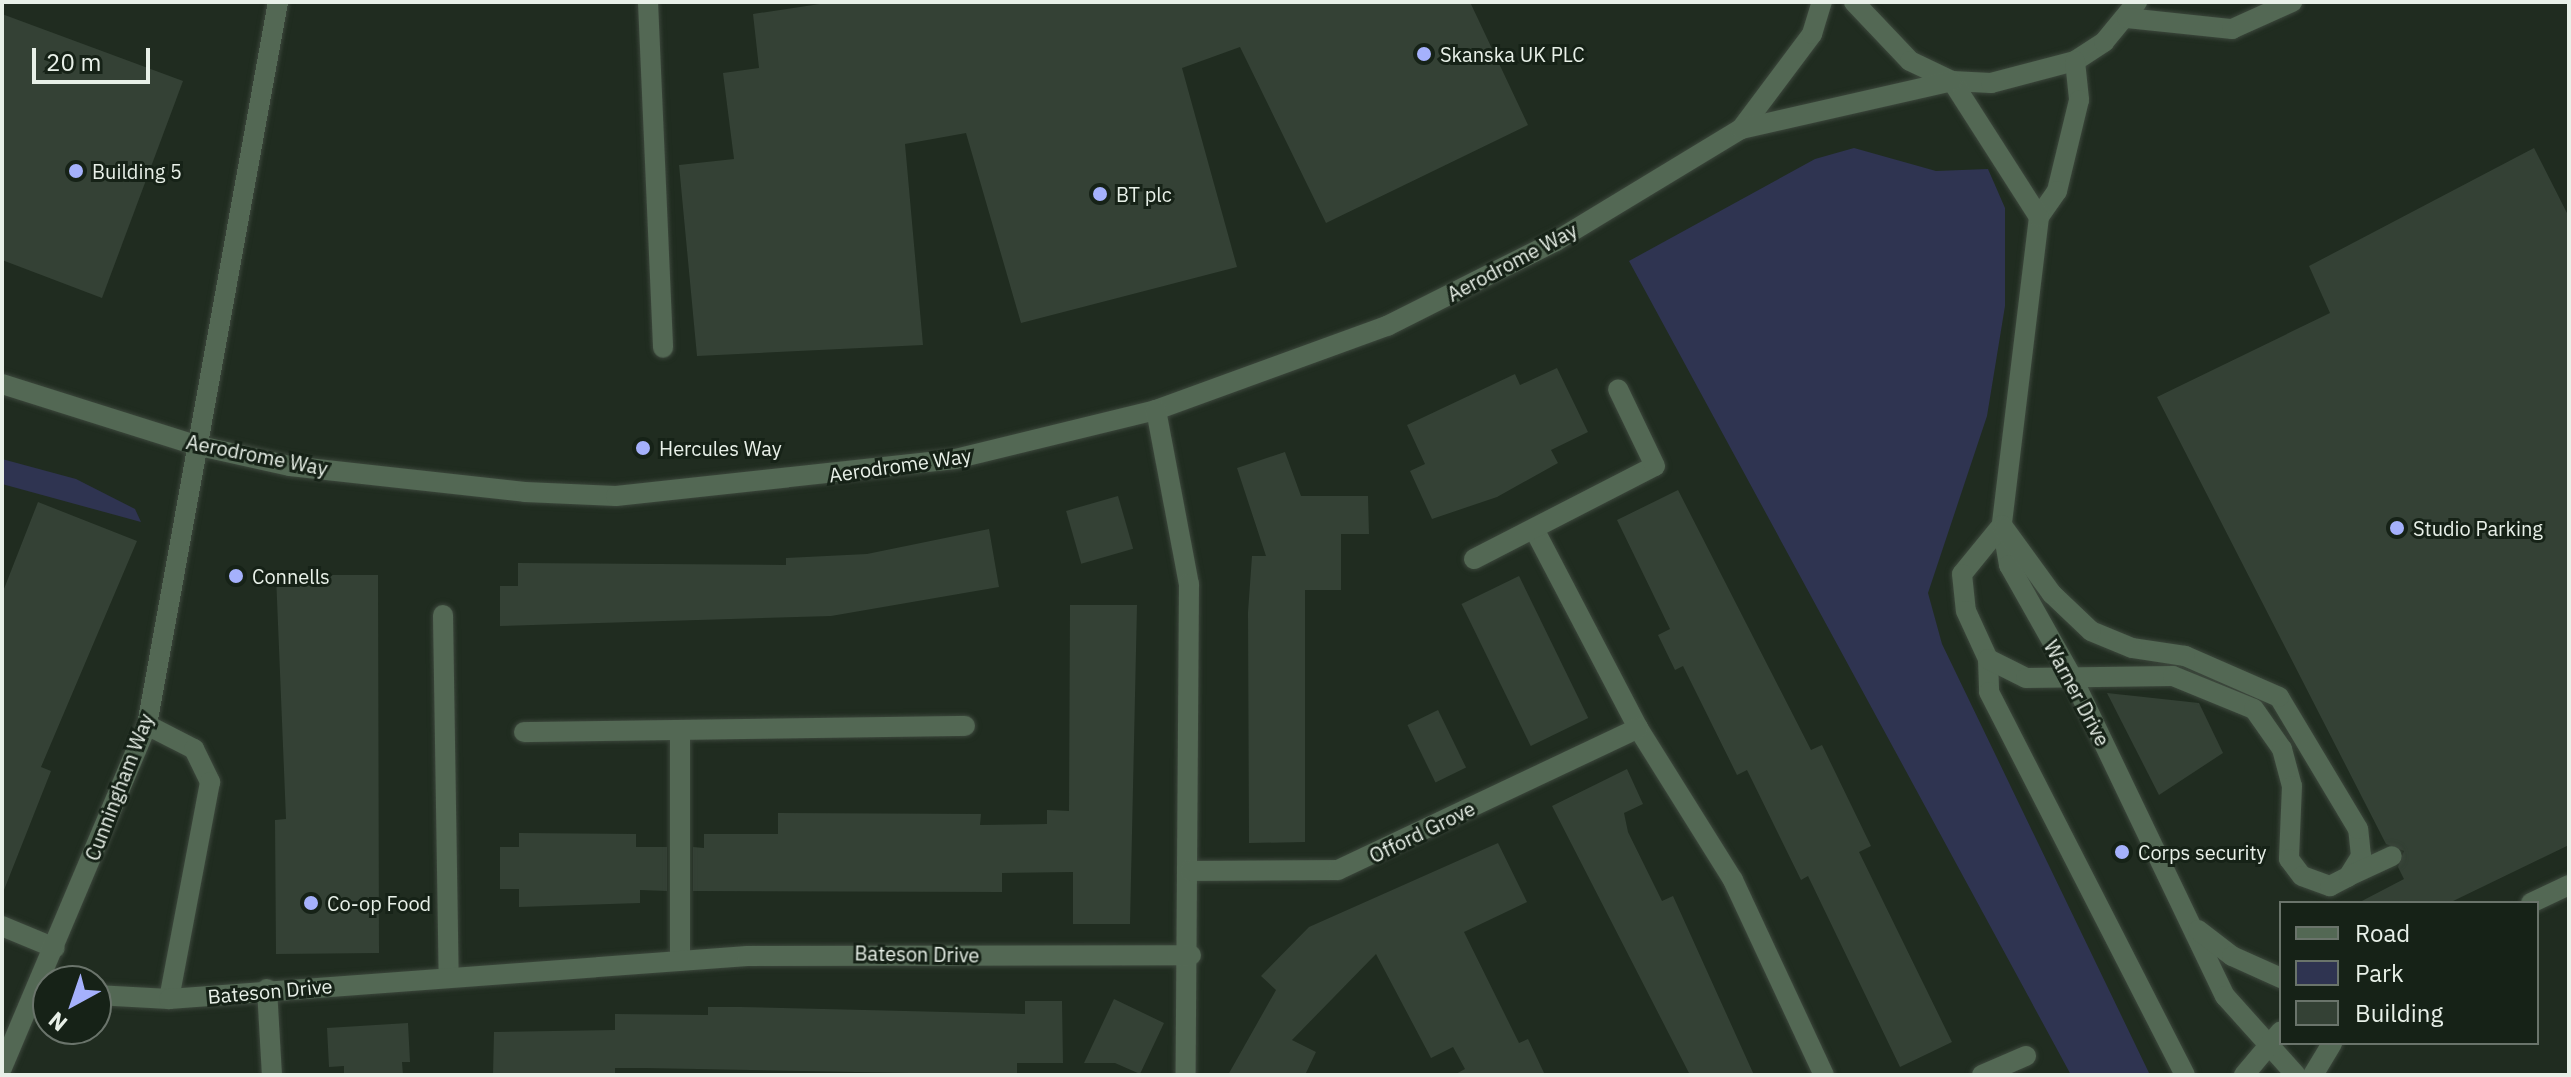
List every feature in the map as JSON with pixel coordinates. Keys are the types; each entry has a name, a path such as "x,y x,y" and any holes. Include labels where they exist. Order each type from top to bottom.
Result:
{"street":[{"path":"195,445 278,2"},
{"path":"648,2 663,348"},
{"name":"Aerodrome Way","path":"1741,129 1812,34 1822,2"},
{"path":"1854,2 1910,61 1952,81 2019,81 2075,61 2132,10 2232,29 2292,2"},
{"name":"Warner Drive","path":"2075,61 2079,100 2057,191 2039,217 2002,525 2009,565 2072,677 2163,858 2198,930 2225,996 2274,1038 2296,1075"},
{"path":"1952,81 2039,217"},
{"name":"Aerodrome Way","path":"2,384 195,445 290,466 616,496 955,459 1156,410 1387,326 1556,241 1741,129 1952,81"},
{"path":"1474,559 1655,466 1618,389"},
{"path":"1156,410 1188,569 1191,955 1186,1075"},
{"name":"Cunningham Way","path":"52,965 55,948 147,725 195,445"},
{"path":"2185,1075 1989,692 1988,659 1966,611 1962,574 2002,525 2052,594 2091,631 2132,648 2185,656 2279,697 2358,829 2361,856 2348,877"},
{"path":"1534,529 1638,728 1721,858 1824,1075"},
{"path":"443,615 449,977"},
{"path":"1988,659 2026,678 2173,676 2254,709 2282,749 2292,786 2289,859 2302,876 2330,886 2392,856"},
{"path":"147,725 194,749 210,782 169,999"},
{"path":"524,732 680,735 965,726"},
{"name":"Offord Grove","path":"1190,871 1338,870 1638,728"},
{"path":"680,735 680,961"},
{"path":"2535,901 2569,885"},
{"path":"2,926 55,948"},
{"path":"2198,930 2243,962 2279,977"},
{"name":"Bateson Drive","path":"112,996 169,999 267,989 824,953 1191,955"},
{"path":"267,989 272,1075"},
{"name":"Cunningham Way","path":"2,1068 32,1011"},
{"path":"2244,1075 2274,1038"},
{"path":"2313,1075 2331,1045"},
{"path":"1982,1075 2026,1056"}],"green space":[{"path":"1854,148 1936,171 1988,169 2005,208 2005,306 1987,416 1928,593 1942,644 2150,1075 2071,1075 1629,261 1815,159"},
{"path":"2,459 76,479 135,509 141,522 2,484"}],"building":[{"name":"BT plc","path":"833,2 1470,2 1528,125 1326,223 1240,47 1182,68 1237,267 1021,323 966,133 905,144 923,345 697,356 679,165 734,159 723,73 759,68 753,14"},
{"name":"Building 5","path":"2,14 183,81 102,298 2,260"},
{"name":"Studio Parking","path":"2534,148 2569,217 2569,845 2453,901 2362,901 2404,879 2398,867 2404,851 2386,844 2157,397 2330,313 2309,266"},
{"path":"1557,368 1588,432 1551,450 1558,463 1497,497 1432,519 1410,471 1425,464 1407,425 1515,374 1520,385"},
{"path":"1285,452 1301,496 1368,496 1369,534 1341,534 1341,590 1305,590 1305,842 1249,843 1248,612 1252,556 1266,556 1237,468"},
{"path":"1678,490 1811,750 1822,745 1871,846 1859,852 1952,1042 1900,1067 1808,876 1801,880 1747,770 1737,775 1683,666 1675,670 1658,635 1670,629 1617,520"},
{"path":"1118,496 1133,549 1081,564 1066,511"},
{"path":"38,502 137,541 41,767 51,771 4,890 2,594"},
{"path":"989,529 999,587 831,616 500,626 500,586 518,586 518,563 786,565 786,558 867,554"},
{"path":"276,575 378,575 379,953 276,954 275,820 286,819"},
{"path":"1519,576 1588,718 1531,746 1461,604"},
{"path":"1070,605 1137,605 1130,924 1073,924 1073,872 1002,873 1002,892 693,891 693,847 704,848 704,834 778,834 778,813 981,814 980,825 1047,824 1047,810 1069,811"},
{"path":"2107,693 2199,703 2223,753 2159,795"},
{"path":"1438,710 1466,768 1435,782 1407,725"},
{"path":"1627,769 1643,804 1624,813 1628,832 1662,901 1673,896 1754,1075 1690,1075 1552,806"},
{"path":"519,833 636,834 636,847 667,847 667,891 640,890 640,903 519,907 519,889 500,889 500,847 519,847"},
{"path":"1498,843 1527,902 1464,932 1519,1043 1528,1039 1545,1075 1454,1075 1465,1069 1453,1047 1431,1058 1376,954 1292,1040 1316,1052 1305,1075 1228,1075 1276,990 1261,976 1309,927"},
{"path":"1114,999 1164,1023 1140,1074 1115,1063 1084,1063"},
{"path":"1025,1001 1062,1001 1063,1063 1017,1063 1017,1075 615,1068 615,1075 493,1075 494,1032 615,1030 615,1014 708,1015 708,1007 740,1007 1025,1014"},
{"path":"408,1023 410,1062 402,1062 403,1075 344,1075 344,1066 329,1067 327,1028"}],"place":[{"name":"Skanska UK PLC","path":"1424,54"},
{"name":"Building 5","path":"76,171"},
{"name":"BT plc","path":"1100,194"},
{"name":"Hercules Way","path":"643,448"},
{"name":"Studio Parking","path":"2397,528"},
{"name":"Connells","path":"236,576"},
{"name":"Corps security","path":"2122,852"},
{"name":"Co-op Food","path":"311,903"}]}
